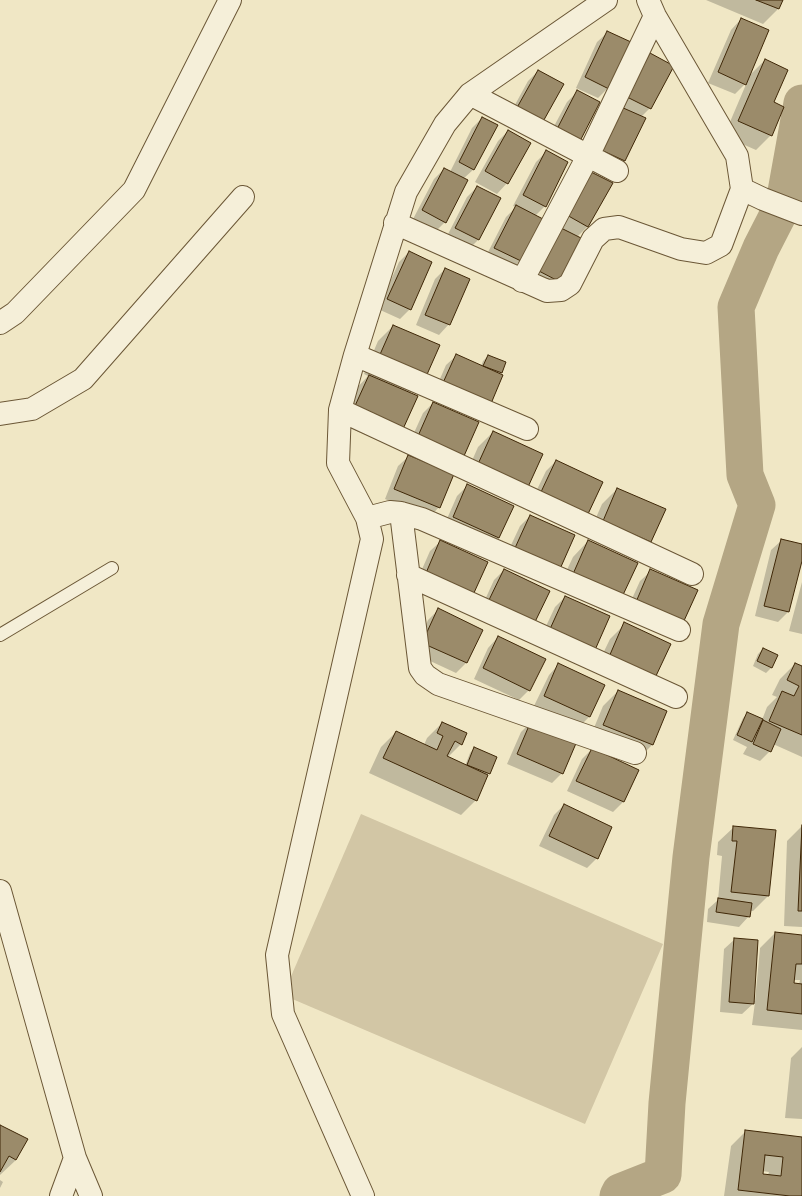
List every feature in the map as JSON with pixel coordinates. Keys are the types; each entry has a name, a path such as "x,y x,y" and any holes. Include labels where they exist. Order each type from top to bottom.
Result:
{"street":[{"path":"0,323 15,313 134,190 230,0"},
{"path":"363,1196 283,1014 277,955 372,539 368,518 338,463 340,410 355,355 395,223 406,192 445,124 470,94 606,0"},
{"path":"395,223 547,292 561,290 570,284 593,239 604,229 619,227 681,248 706,253 721,245 742,189 737,156 652,8"},
{"path":"522,280 588,156 652,8"},
{"path":"470,94 617,171"},
{"path":"742,189 802,214"},
{"path":"0,414 32,410 83,379 243,197"},
{"path":"355,355 527,429"},
{"path":"340,410 692,574"},
{"path":"368,518 390,512 422,519 679,630"},
{"path":"400,513 420,668 425,676 438,684 635,753"},
{"path":"408,575 676,697"},
{"path":"0,892 75,1158 91,1196"},
{"path":"61,1196 75,1158"}],"lane":[{"path":"0,636 112,568"}],"shaded area":[{"path":"361,814 663,944 585,1124 283,995"}],"building":[{"path":"756,0 783,0 779,9"},
{"path":"741,18 769,30 746,85 718,72"},
{"path":"607,31 631,42 609,89 585,77"},
{"path":"650,53 674,66 651,109 627,97"},
{"path":"765,59 788,70 774,102 784,107 772,136 738,121"},
{"path":"538,70 564,84 540,127 514,113"},
{"path":"577,90 600,102 578,145 555,133"},
{"path":"621,107 646,118 625,161 601,150"},
{"path":"482,117 498,125 474,170 459,162"},
{"path":"508,130 531,143 508,184 485,171"},
{"path":"546,150 568,162 546,207 523,195"},
{"path":"444,168 468,180 446,223 422,210"},
{"path":"589,171 613,183 588,227 565,214"},
{"path":"477,186 501,198 479,240 455,228"},
{"path":"516,205 543,219 521,261 494,248"},
{"path":"559,227 585,240 562,283 537,270"},
{"path":"409,251 432,262 411,310 387,299"},
{"path":"445,268 470,279 450,325 425,315"},
{"path":"393,325 440,345 425,379 378,359"},
{"path":"456,354 503,375 490,406 442,385"},
{"path":"488,355 506,362 502,373 483,366"},
{"path":"369,375 418,396 403,429 354,408"},
{"path":"433,402 479,422 464,456 418,436"},
{"path":"493,431 543,454 528,487 478,464"},
{"path":"408,455 454,474 440,508 394,489"},
{"path":"556,460 603,482 588,514 541,492"},
{"path":"467,484 514,506 499,538 453,517"},
{"path":"617,488 666,509 651,542 603,521"},
{"path":"530,515 575,535 560,569 515,548"},
{"path":"781,539 802,544 802,561 789,612 764,606"},
{"path":"440,540 488,562 473,595 426,573"},
{"path":"588,540 638,563 622,597 573,574"},
{"path":"504,569 550,591 534,624 488,602"},
{"path":"650,569 698,590 683,623 636,602"},
{"path":"565,596 610,616 595,650 550,629"},
{"path":"438,608 483,630 467,663 422,643"},
{"path":"624,622 671,644 655,678 609,657"},
{"path":"498,636 546,659 530,691 483,668"},
{"path":"763,648 778,655 772,668 757,661"},
{"path":"558,663 605,685 590,717 544,696"},
{"path":"795,663 802,666 802,735 769,721 782,691 794,696 799,686 787,680"},
{"path":"618,690 667,711 653,745 603,725"},
{"path":"747,712 763,719 752,742 737,735"},
{"path":"763,720 781,729 771,752 753,744"},
{"path":"531,721 577,741 563,774 517,754"},
{"path":"442,722 467,733 462,745 455,741 447,756 488,775 477,801 383,758 396,731 437,750 443,736 437,733"},
{"path":"474,747 497,757 490,774 467,765"},
{"path":"592,748 639,770 624,802 576,781"},
{"path":"564,804 612,827 598,859 549,836"},
{"path":"802,825 802,911 798,911"},
{"path":"733,826 776,830 769,896 731,892 737,841 732,841"},
{"path":"718,898 752,903 750,917 716,912"},
{"path":"775,932 802,935 802,964 796,964 794,983 802,984 802,1014 767,1010"},
{"path":"734,938 758,940 754,1004 729,1002"},
{"path":"0,1125 28,1139 16,1160 9,1156 0,1172"},
{"path":"745,1130 802,1137 802,1196 738,1190","holes":["765,1155 783,1157 781,1176 763,1174"]}],"waterway":[{"path":"618,1196 620,1192 663,1175 667,1103 691,857 721,624 757,505 745,475 736,307 761,248 784,203 802,103"}]}
